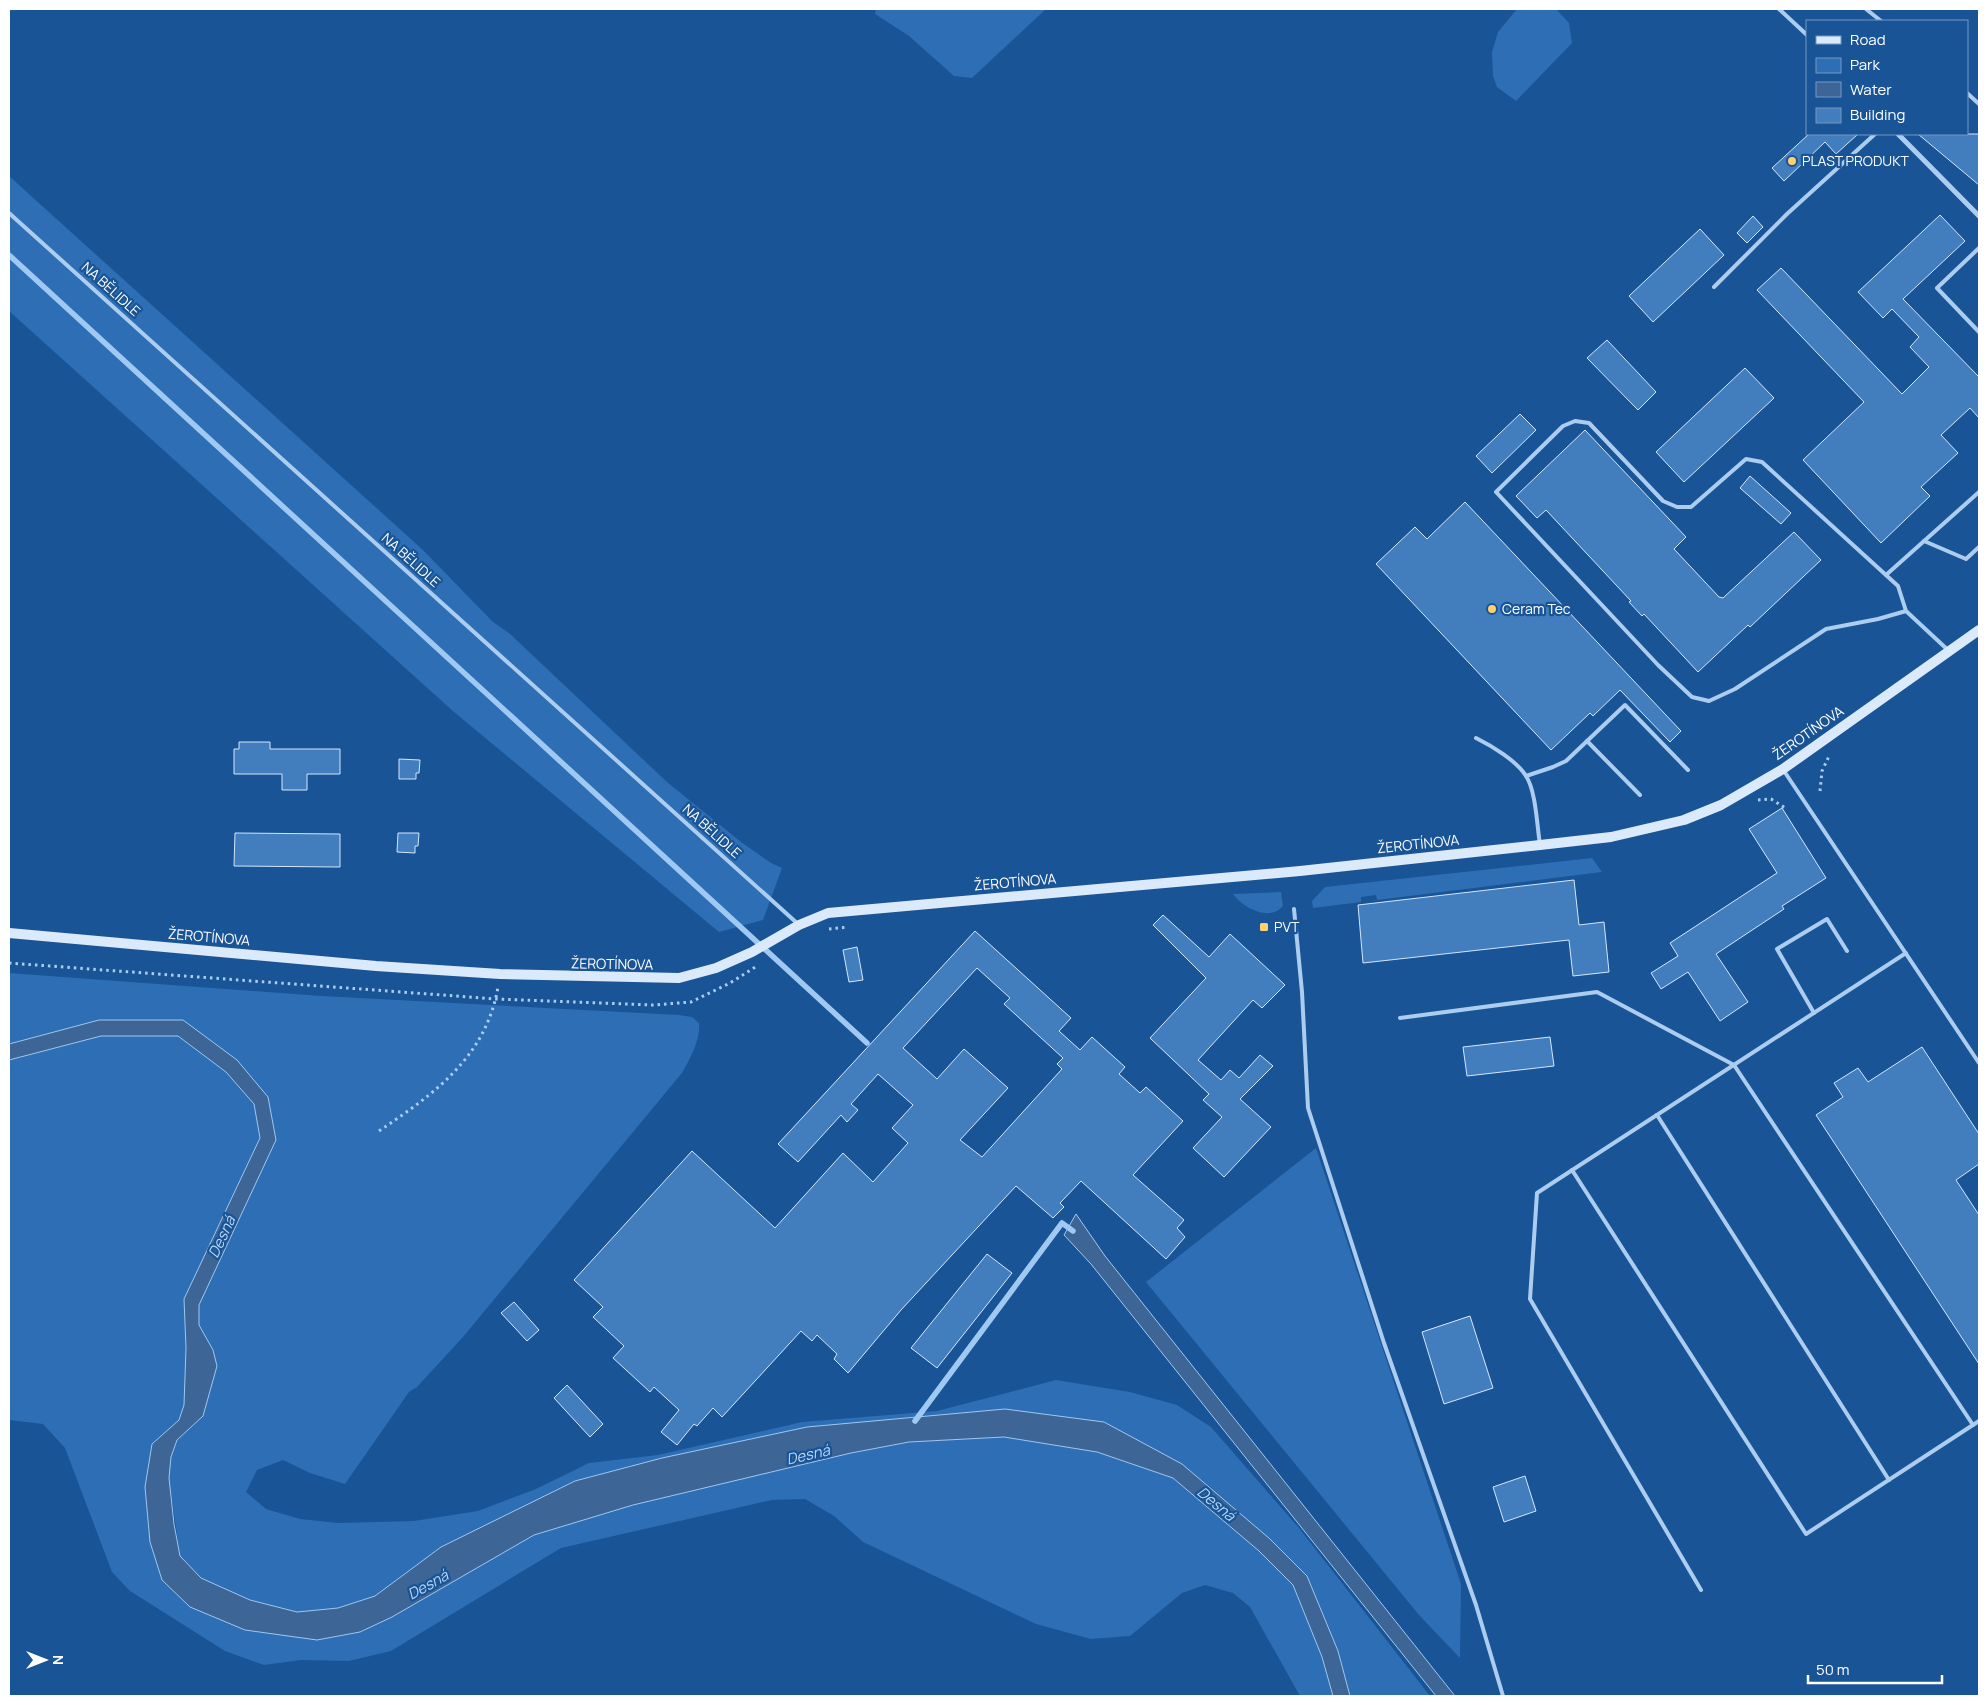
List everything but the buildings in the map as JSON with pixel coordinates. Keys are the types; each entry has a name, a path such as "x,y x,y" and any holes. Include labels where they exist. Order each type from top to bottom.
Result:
{"street":[{"path":"1899,135 1979,216"},
{"name":"ŽEROTÍNOVA","path":"9,933 376,966 500,974 679,978 716,968 752,952 799,925 828,913 1300,871 1610,837 1684,820 1721,805 1783,769 1824,738 1979,630"}],"lane":[{"path":"1779,9 1806,34"},
{"path":"1866,9 1880,20"},
{"path":"1968,94 1979,104"},
{"path":"1714,287 1787,214 1874,135"},
{"name":"NA BĚLIDLE","path":"9,213 799,925"},
{"path":"1978,248 1937,288 1979,332"},
{"path":"1906,610 1878,619 1826,629 1735,689 1709,701 1692,697 1658,665 1496,492 1563,426 1575,421 1589,422 1664,501 1677,506 1691,507 1746,459 1762,462 1898,586 1906,610 1949,651"},
{"path":"1886,575 1979,492"},
{"path":"1924,542 1966,559 1979,547"},
{"path":"1526,776 1566,761 1624,705 1688,770"},
{"path":"1476,738 1498,750 1526,776 1533,797 1540,845"},
{"path":"1587,741 1640,795"},
{"path":"1783,769 1979,1063"},
{"path":"1294,909 1302,992 1308,1108 1384,1343 1476,1605 1503,1696"},
{"path":"1814,1013 1777,949 1827,919 1846,951"},
{"path":"1701,1590 1530,1299 1537,1193 1906,954"},
{"path":"1400,1018 1597,992 1734,1065 1973,1426"},
{"path":"1657,1115 1889,1480"},
{"path":"1572,1170 1806,1534 1979,1421"}],"path":[{"path":"1820,791 1822,771 1831,750 1824,738"},
{"path":"9,963 496,998 653,1005 691,1002 730,983 764,962"},
{"path":"379,1132 418,1105 451,1077 478,1042 488,1023 496,998 500,974"}],"green space":[{"path":"876,9 1046,9 972,78 954,76 909,36 875,14"},
{"path":"1517,9 1556,9 1569,23 1572,43 1516,101 1497,87 1493,76 1492,52 1498,32"},
{"path":"9,176 423,550 493,622 509,633 667,782 741,842 771,863 782,868 763,920 719,932 454,712 9,311"},
{"path":"1592,858 1602,872 1377,900 1376,895 1361,897 1361,902 1313,908 1312,901 1325,887"},
{"path":"1281,892 1283,906 1278,911 1271,913 1264,913 1250,908 1233,894"},
{"path":"9,973 322,996 679,1015 692,1017 699,1023 697,1042 682,1073 463,1337 417,1387 409,1392 345,1484 310,1473 283,1460 257,1470 246,1492 266,1509 300,1519 338,1523 414,1521 478,1511 536,1489 589,1463 658,1455 802,1422 937,1411 1056,1380 1130,1392 1177,1405 1211,1427 1299,1528 1430,1696 1350,1696 1338,1651 1307,1576 1104,1422 662,1458 575,1481 441,1547 375,1596 338,1608 297,1612 250,1600 201,1579 180,1556 169,1478 171,1457 177,1440 194,1425 213,1350 199,1325 199,1305 276,1140 268,1097 183,1020 99,1020 9,1044"},
{"path":"101,1036 178,1036 226,1072 254,1104 260,1138 184,1299 186,1348 184,1405 179,1420 152,1444 145,1487 150,1542 162,1580 190,1607 317,1640 360,1632 392,1617 534,1535 633,1505 851,1453 909,1442 1004,1437 1097,1452 1173,1478 1259,1551 1293,1585 1322,1657 1333,1696 1300,1696 1250,1607 1233,1593 1205,1585 1182,1593 1130,1636 1091,1639 1036,1624 863,1542 834,1516 805,1499 772,1500 561,1548 391,1651 349,1661 301,1660 264,1665 225,1651 130,1591 112,1572 65,1448 43,1424 9,1420 9,1060"},
{"path":"1316,1148 1461,1584 1460,1658 1419,1615 1146,1282"}],"water":[{"name":"Desná","path":"99,1020 183,1020 237,1060 268,1097 276,1140 199,1305 199,1325 213,1350 217,1366 203,1416 177,1440 171,1457 169,1478 180,1556 201,1578 250,1600 297,1612 338,1608 375,1596 441,1547 575,1481 662,1458 807,1427 1005,1409 1104,1422 1182,1464 1270,1539 1307,1576 1338,1651 1350,1696 1333,1696 1322,1657 1293,1585 1259,1551 1173,1478 1097,1452 1004,1437 909,1442 851,1453 633,1505 534,1535 392,1617 360,1632 317,1640 245,1630 190,1607 162,1580 150,1542 145,1487 152,1444 179,1420 184,1405 186,1348 184,1299 260,1138 254,1104 226,1072 178,1036 101,1036 9,1060 9,1044"},
{"path":"1076,1214 1105,1256 1455,1696 1436,1696 1091,1264 1064,1235"}],"waterway":[{"path":"9,255 867,1043"},
{"path":"915,1421 1062,1223 1073,1231"}],"place":[{"name":"PLAST PRODUKT","path":"1792,161"},
{"name":"Ceram Tec","path":"1492,609"},
{"name":"PVT","path":"1264,927"}]}
